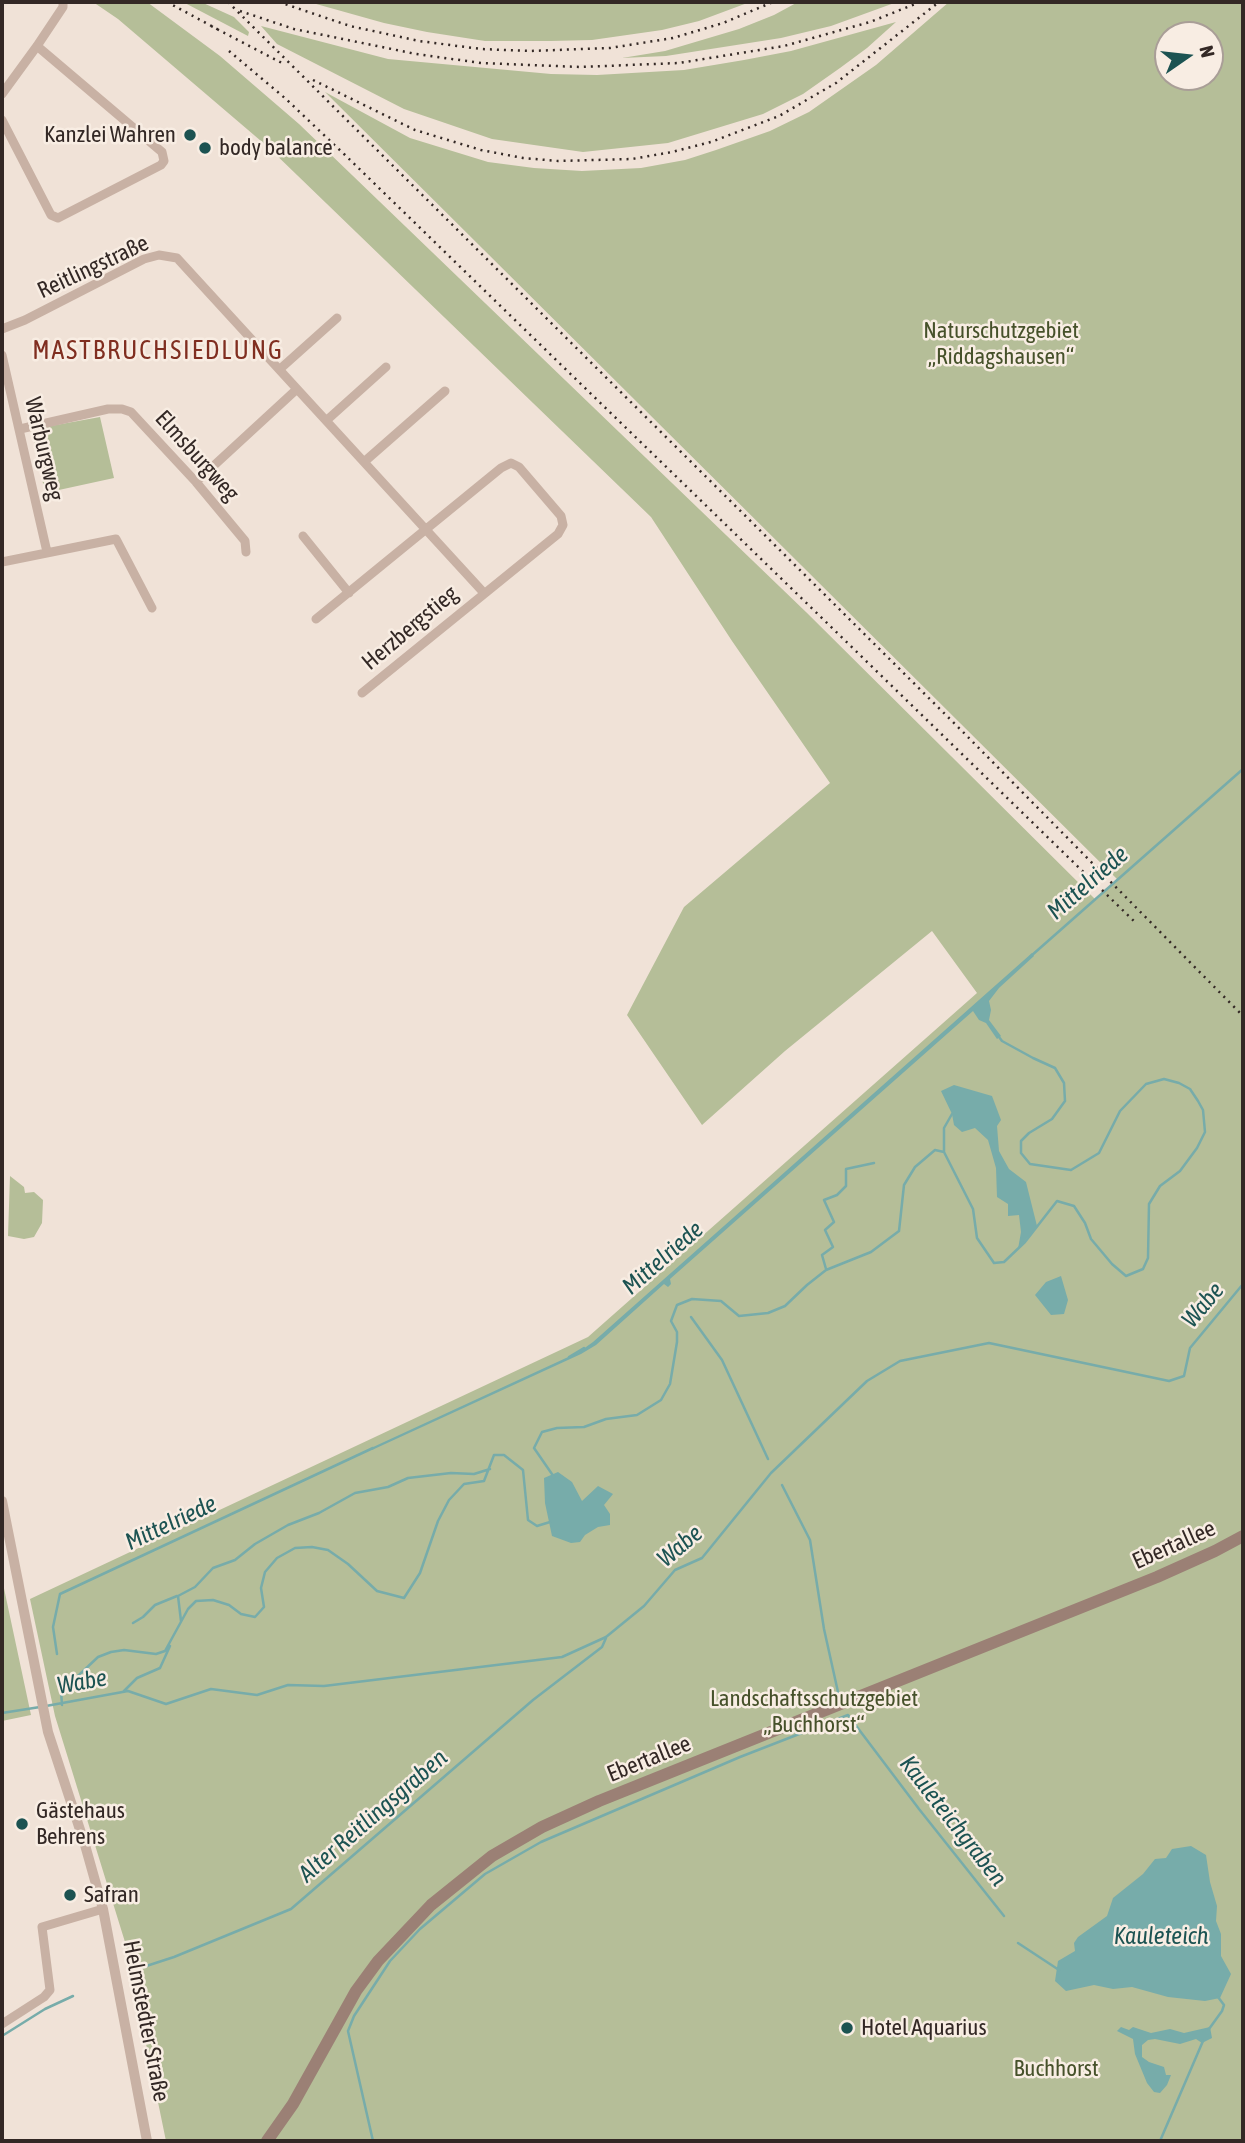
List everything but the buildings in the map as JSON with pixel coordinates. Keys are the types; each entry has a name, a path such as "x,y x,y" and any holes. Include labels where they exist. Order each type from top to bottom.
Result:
{"main road":[{"name":"Ebertallee","path":"267,2141 292,2104 356,1991 378,1961 431,1905 492,1856 542,1827 599,1801 1157,1577 1223,1548 1243,1536"}],"street":[{"path":"2,94 63,7 63,2"},
{"path":"2,120 51,215 58,218 164,161 162,152 37,46"},
{"name":"Reitlingstraße","path":"2,329 144,259 165,255 183,263 484,593"},
{"path":"280,369 337,318"},
{"name":"Warburgweg","path":"2,355 47,552"},
{"path":"327,420 386,367"},
{"path":"196,482 297,389"},
{"path":"365,462 445,391"},
{"name":"Elmsburgweg","path":"20,429 108,409 131,412 196,482 245,541 246,552"},
{"name":"Herzbergstieg","path":"362,693 558,534 564,525 561,516 519,467 511,463 501,468 426,529"},
{"path":"316,619 426,529"},
{"path":"303,536 349,593"},
{"path":"2,562 116,539 152,608"},
{"name":"Helmstedter Straße","path":"2,1501 48,1732 103,1909 147,2141"},
{"path":"2,2024 44,1997 50,1990 42,1927 103,1909"}],"green space":[{"name":"Landschaftsschutzgebiet „Buchhorst“","path":"93,2 147,2 220,56 299,124 806,612 1096,900 1118,880 325,92 410,138 488,162 582,171 641,168 685,160 716,150 770,131 809,112 876,65 949,2 1243,2 1243,2141 166,2141 125,1942 55,1716 30,1599 588,1337 977,993 932,931 785,1051 702,1125 627,1015 684,907 830,783 651,517 268,147 118,19"},
{"path":"183,2 201,2 234,17 249,32 248,36"},
{"path":"309,2 750,2 699,21 662,30 592,40 485,41 384,23"},
{"path":"798,2 897,2 831,26 781,38 666,56 622,58 665,51 739,29"},
{"path":"896,22 867,48 803,94 763,114 668,143 583,152 492,139 404,109 277,44 261,26 388,59 551,74 597,75 684,70 744,60 791,51"},
{"path":"100,417 114,478 45,493 33,436 38,429"},
{"path":"10,1176 24,1187 25,1193 34,1192 43,1200 42,1223 34,1237 24,1239 8,1236"},
{"path":"2,1579 31,1715 2,1721"}],"water":[{"path":"1032,953 1034,956 999,988 989,1001 989,1020 1001,1036 997,1039 973,1011 670,1279 671,1284 668,1287 664,1284 596,1345 372,1450 371,1448 579,1352 593,1342"},
{"path":"954,1085 992,1096 1001,1120 997,1126 999,1151 1009,1169 1026,1182 1037,1226 1018,1249 1021,1232 1019,1215 1008,1216 1008,1204 997,1197 996,1168 988,1140 975,1128 962,1132 954,1125 941,1091"},
{"path":"1061,1276 1068,1300 1064,1314 1051,1315 1035,1295 1046,1282"},
{"path":"558,1472 572,1482 582,1501 598,1486 613,1494 604,1505 610,1514 610,1525 598,1527 585,1535 580,1542 571,1543 552,1536 545,1503 544,1478"},
{"name":"Kauleteich","path":"1191,1846 1206,1855 1217,1906 1216,1921 1221,1934 1221,1956 1231,1974 1220,1998 1205,2001 1168,1997 1132,1987 1113,1989 1094,1985 1066,1991 1055,1981 1058,1961 1075,1951 1074,1943 1078,1937 1107,1916 1113,1898 1143,1874 1155,1859 1166,1858 1172,1849"},
{"path":"1121,2027 1129,2030 1133,2027 1151,2033 1170,2029 1184,2033 1210,2027 1212,2038 1202,2043 1196,2039 1180,2044 1155,2039 1142,2045 1142,2057 1164,2067 1166,2075 1171,2075 1160,2093 1154,2092 1147,2083 1135,2054 1133,2039 1117,2031"}],"waterway":[{"name":"Mittelriede","path":"1031,956 1243,769"},
{"path":"952,1114 944,1128 944,1152 973,1209 977,1238 994,1263 1004,1262 1025,1242 1057,1201 1074,1206 1091,1239 1126,1276 1143,1269 1148,1258 1149,1204 1160,1186 1180,1171 1205,1132 1203,1110 1198,1101 1190,1089 1179,1083 1164,1079 1146,1084 1120,1111 1099,1153 1071,1170 1030,1164 1021,1153 1021,1141 1052,1119 1065,1101 1064,1083 1055,1068 999,1037"},
{"path":"554,1477 534,1448 542,1432 557,1428 584,1427 606,1419 637,1415 661,1400 670,1384 677,1342 677,1332 671,1321 677,1305 692,1299 721,1301 739,1316 768,1313 785,1306 826,1270 871,1252 899,1231 904,1185 915,1167 935,1150 944,1152"},
{"path":"826,1269 822,1255 833,1247 825,1230 834,1222 824,1200 837,1195 846,1186 846,1169 874,1163"},
{"name":"Wabe","path":"46,1706 128,1691 166,1704 211,1689 257,1695 288,1685 324,1686 562,1657 606,1637 644,1606 675,1570 702,1558 771,1473 867,1381 900,1361 989,1343 1169,1381 1184,1376 1190,1348 1243,1284"},
{"name":"Kauleteichgraben","path":"691,1317 722,1360 768,1459"},
{"name":"Mittelriede","path":"569,1357 584,1348"},
{"name":"Mittelriede","path":"57,1654 53,1627 60,1594 373,1448"},
{"path":"61,1692 98,1657 124,1650 156,1654 165,1651 188,1609 196,1601 213,1600 229,1605 241,1614 255,1617 264,1607 261,1588 265,1572 277,1558 295,1548 328,1550 377,1591 404,1598 420,1573 438,1521 449,1500 464,1484 484,1481 494,1455 504,1455 523,1470 528,1520 537,1526 550,1522"},
{"path":"181,1621 178,1596 195,1587 213,1568 235,1560 255,1544 288,1525 319,1513 355,1493 388,1487 408,1478 451,1473 474,1474 490,1469"},
{"name":"Kauleteichgraben","path":"782,1485 810,1540 824,1629 838,1692"},
{"path":"133,1623 155,1605 177,1596"},
{"name":"Alter Reitlingsgraben","path":"131,1971 174,1957 291,1909 533,1700 602,1647 606,1638"},
{"path":"123,1692 137,1678 160,1668 170,1646"},
{"name":"Mittelriede","path":"60,1677 62,1705"},
{"name":"Wabe","path":"2,1713 40,1707"},
{"path":"373,2141 348,2031 354,2016 390,1961 420,1929 485,1874 541,1842 740,1757 848,1715 1004,1916"},
{"name":"Kauleteichgraben","path":"1018,1943 1059,1970"},
{"name":"Alter Reitlingsgraben","path":"2,2036 45,2009 73,1996"},
{"name":"Kauleteichgraben","path":"1209,2029 1224,2005 1218,1997"},
{"name":"Kauleteichgraben","path":"1160,2141 1203,2041"}],"railway":[{"path":"167,2 219,30"},
{"path":"228,2 962,731 1243,1016"},
{"path":"279,2 350,26 419,41 481,49 530,51 610,48 673,38 723,23 773,2"},
{"path":"240,11 294,29 416,54 481,63 580,67 679,63 784,46 870,22 920,2"},
{"path":"313,80 415,130 481,150 558,161 632,159 711,142 779,116 836,83 939,2"},
{"path":"211,26 282,63"},
{"path":"229,51 286,99 345,155 1137,924"}],"place":[{"name":"Kanzlei Wahren","path":"190,135"},
{"name":"body balance","path":"205,148"},
{"name":"Gästehaus Behrens","path":"22,1824"},
{"name":"Safran","path":"70,1895"},
{"name":"Hotel Aquarius","path":"847,2028"}],"district":[{"name":"MASTBRUCHSIEDLUNG","path":"158,351"}],"park label":[{"name":"Naturschutzgebiet „Riddagshausen“","path":"1001,344"},
{"name":"Buchhorst","path":"1056,2069"}]}
